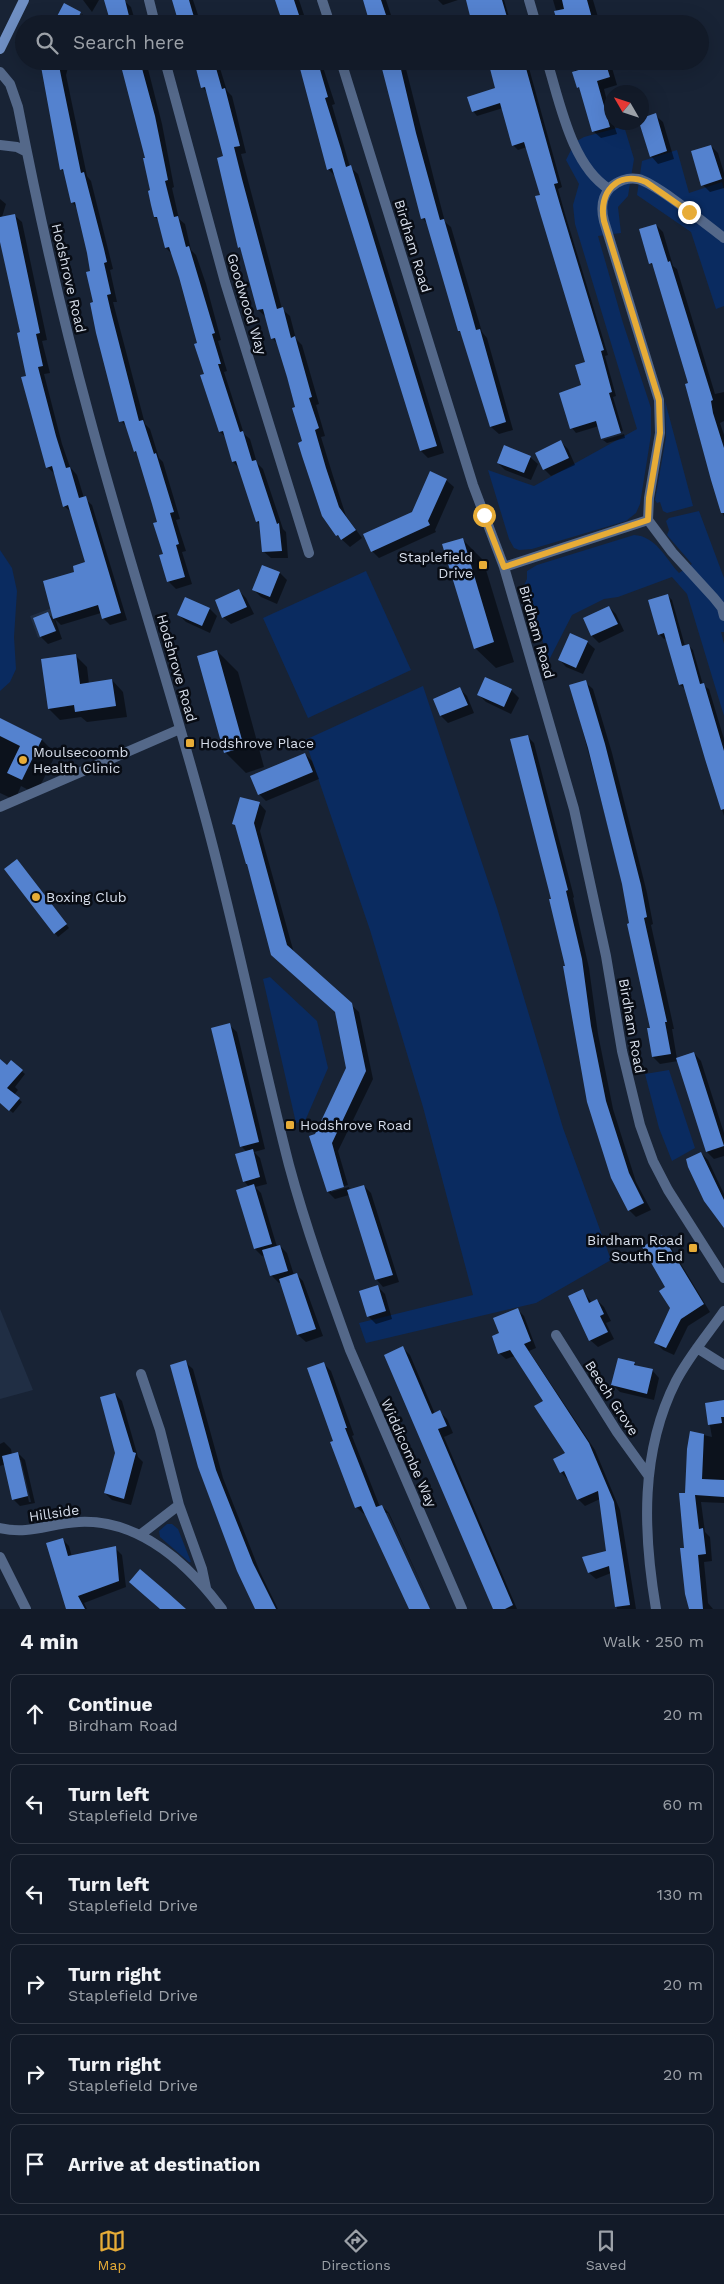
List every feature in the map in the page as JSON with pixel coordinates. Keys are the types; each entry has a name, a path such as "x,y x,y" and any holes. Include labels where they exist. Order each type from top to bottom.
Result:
{"street":[{"path":"16,15 24,0"},
{"path":"149,0 153,15"},
{"path":"322,0 327,15"},
{"path":"529,0 533,15"},
{"path":"0,48 15,18"},
{"name":"Goodwood Way","path":"167,70 225,282 309,553"},
{"name":"Birdham Road","path":"344,70 473,485 504,567 574,809 606,956 631,1098 653,1161 668,1190 724,1278"},
{"path":"551,70 575,146 596,178 609,189"},
{"name":"Hodshrove Road","path":"0,72 13,90 50,258 89,416 180,729 242,959 290,1168 334,1307"},
{"path":"0,145 27,152"},
{"path":"724,238 642,181 624,180 609,189 602,204 604,221 659,400 660,433 649,498 648,520 672,552 722,608 724,616"},
{"path":"504,567 648,520"},
{"path":"0,807 180,729"},
{"name":"Widdicombe Way","path":"334,1307 350,1350 462,1609"},
{"path":"656,1609 646,1501 648,1475 657,1428 677,1379 724,1311"},
{"name":"Beech Grove","path":"556,1335 617,1432 648,1475"},
{"path":"697,1348 724,1365"},
{"name":"Hillside","path":"141,1374 160,1430 179,1505 207,1588"},
{"path":"140,1535 179,1505"},
{"name":"Hillside","path":"0,1528 24,1531 67,1523 88,1522 111,1525 140,1535 166,1551 207,1588 222,1609"},
{"path":"0,1557 26,1609"}],"shaded area":[{"path":"609,130 625,130 634,159 628,196 618,207 621,233 598,236 623,323 651,408 651,435 640,504 636,513 626,521 532,549 519,550 514,548 509,539 488,470 534,486 637,429 575,224 573,205 579,184 566,160 575,142 584,137"},
{"path":"677,150 689,193 722,182 724,190 724,306 716,309 691,232 637,195 642,161"},
{"path":"665,401 693,506 667,513 663,511 660,502 657,503 655,500 666,437"},
{"path":"699,511 724,578 724,632 721,632 724,644 724,716 687,594 672,577 618,597 604,599 572,615 549,660 524,585 527,579 527,571 537,565 634,535 648,539 660,549 679,573 692,564 667,535 669,530 666,521 669,518"},
{"path":"0,550 12,568 17,591 14,637 16,669 10,682 0,691"},
{"path":"366,571 411,670 308,718 263,618"},
{"path":"52,608 57,631 38,638 30,616"},
{"path":"423,686 497,908 563,1128 611,1260 536,1303 366,1343 359,1323 473,1295 423,1107 370,930 305,740"},
{"path":"270,977 317,1021 328,1068 305,1121 296,1123 263,979"},
{"path":"669,1070 695,1148 672,1161 659,1128 645,1074"},
{"path":"0,1309 33,1390 0,1399"},
{"path":"167,1524 172,1524 178,1529 191,1562 160,1537 159,1531"}],"building":[{"path":"104,0 125,0 129,15 108,15"},
{"path":"172,0 189,0 193,15 176,15"},
{"path":"275,0 294,0 299,15 280,15"},
{"path":"363,0 381,0 386,15 367,15"},
{"path":"466,0 502,0 506,15 470,15"},
{"path":"562,0 587,0 591,15 555,15 554,11 564,9"},
{"path":"64,3 81,12 80,15 58,15"},
{"path":"42,70 60,70 81,173 84,172 107,262 104,263 111,294 107,295 139,421 143,420 154,454 156,453 174,512 170,513 179,544 176,545 185,577 167,582 159,555 163,554 153,523 157,522 152,504 136,451 134,452 124,421 119,422 96,333 90,303 93,302 86,272 90,271 75,202 71,203 63,169 60,170"},
{"path":"122,70 142,70 155,116 168,180 165,181 174,217 178,216 186,247 189,246 215,333 212,334 221,364 218,364 240,432 243,431 252,461 256,460 277,524 279,523 282,551 262,552 259,521 256,522 236,461 232,462 223,431 219,432 200,375 204,374 194,344 197,343 179,277 169,247 165,248 157,217 154,217 148,191 150,190 143,158 145,158"},
{"path":"196,70 217,70 222,89 225,88 240,146 234,147 277,309 283,307 291,338 295,336 312,397 309,398 319,428 315,430 339,507 356,530 341,540 322,516 298,443 302,441 292,408 295,407 287,377 275,338 271,339 263,309 257,310 240,247 238,248 217,158 223,156 205,87 201,88"},
{"path":"300,70 320,70 328,97 325,98 346,167 351,165 437,446 420,451 332,168 327,170"},
{"path":"382,70 401,70 440,220 444,219 476,330 480,329 506,422 490,427 460,331 458,331 425,218 421,219"},
{"path":"490,70 527,70 558,183 554,184 604,350 601,351 612,392 609,393 621,433 601,439 596,421 570,429 559,393 581,385 575,365 585,362 535,196 540,195 524,142 512,146 500,103 472,112 467,97 495,88"},
{"path":"579,70 608,70 610,77 597,81 604,106 604,129 592,132 579,87 577,88 572,72"},
{"path":"656,113 667,151 650,157 642,130 649,130 649,116"},
{"path":"711,145 722,179 701,186 691,151"},
{"path":"15,214 40,333 36,334 43,366 38,367 56,436 66,468 70,467 79,498 86,496 121,613 102,619 98,605 53,619 43,581 74,572 73,566 85,562 68,505 63,507 52,466 46,468 21,377 26,376 17,333 20,332 0,242 0,217"},
{"path":"656,224 668,262 670,261 713,400 711,401 713,413 724,448 724,513 721,513 711,480 685,384 688,383 652,263 649,264 639,229"},
{"path":"561,440 569,458 543,470 535,453"},
{"path":"504,445 531,456 524,473 497,463"},
{"path":"430,471 447,479 428,521 430,525 371,552 363,534 412,512"},
{"path":"463,538 494,642 474,649 442,544"},
{"path":"262,565 280,572 270,597 252,590"},
{"path":"239,589 247,607 222,618 215,600"},
{"path":"668,594 682,646 689,644 700,684 704,683 724,751 724,809 721,810 683,684 679,685 664,633 658,635 648,600"},
{"path":"185,597 210,608 202,626 177,615"},
{"path":"609,606 618,624 591,636 583,618"},
{"path":"48,612 56,631 40,637 33,618"},
{"path":"570,633 588,641 576,668 558,660"},
{"path":"217,650 244,747 224,753 197,656"},
{"path":"76,654 80,684 112,679 116,706 75,712 74,705 48,709 41,659"},
{"path":"485,677 512,689 504,707 477,695"},
{"path":"586,680 605,744 641,885 647,917 644,918 667,1022 665,1022 671,1054 652,1057 647,1028 650,1028 627,924 629,923 622,884 588,748 569,685"},
{"path":"460,687 468,705 440,716 433,699"},
{"name":"Moulsecoomb Health Clinic","path":"0,718 42,739 22,780 7,773 20,746 0,736"},
{"path":"528,735 568,890 566,891 582,959 591,1026 606,1101 629,1173 644,1203 628,1211 611,1178 587,1102 563,966 565,966 549,899 551,899 510,739"},
{"path":"305,753 313,772 258,795 250,776"},
{"path":"240,797 260,802 254,823 287,945 352,1003 366,1071 332,1143 344,1187 327,1192 309,1136 315,1134 346,1068 335,1012 271,955 247,864 235,825 232,824"},
{"name":"Boxing Club","path":"17,859 67,924 54,934 4,869"},
{"path":"230,1023 259,1142 240,1147 211,1028"},
{"path":"694,1052 724,1146 706,1152 676,1058"},
{"path":"0,1059 7,1065 11,1060 23,1070 7,1088 20,1098 9,1111 0,1103"},
{"path":"253,1149 260,1177 243,1182 235,1154"},
{"path":"701,1152 724,1200 724,1228 704,1201 688,1167 686,1159"},
{"path":"254,1184 272,1244 254,1249 236,1190"},
{"path":"364,1185 393,1275 375,1280 347,1190"},
{"path":"662,1235 704,1304 681,1319 666,1348 654,1343 670,1308 659,1291 665,1287 642,1247"},
{"path":"280,1245 288,1271 270,1276 262,1250"},
{"path":"297,1273 316,1329 297,1335 279,1279"},
{"path":"378,1285 386,1311 367,1317 359,1291"},
{"path":"583,1289 589,1303 597,1299 604,1314 600,1316 608,1332 589,1341 568,1296"},
{"path":"518,1308 531,1341 524,1344 589,1443 614,1502 630,1605 615,1607 609,1566 588,1573 582,1557 606,1551 598,1491 577,1500 564,1471 560,1473 553,1459 565,1453 534,1406 543,1401 510,1350 498,1354 492,1336 499,1333 493,1318"},
{"path":"403,1346 432,1414 440,1410 447,1426 438,1429 513,1605 505,1609 493,1609 384,1355"},
{"path":"618,1358 635,1362 634,1365 653,1369 647,1394 611,1385"},
{"path":"186,1360 216,1470 253,1563 276,1609 255,1609 237,1571 198,1467 170,1365"},
{"path":"324,1362 347,1428 345,1428 376,1507 382,1505 430,1609 409,1609 361,1506 355,1508 330,1442 333,1441 307,1368"},
{"path":"115,1393 133,1452 136,1453 124,1499 104,1493 115,1453 100,1397"},
{"path":"724,1400 724,1417 721,1417 722,1423 708,1425 705,1403"},
{"path":"690,1431 704,1434 702,1479 724,1480 724,1497 695,1495 699,1529 703,1528 706,1554 698,1555 703,1609 689,1609 685,1594 680,1548 684,1548 679,1493 685,1493 687,1449"},
{"path":"18,1452 28,1496 12,1500 2,1456"},
{"path":"63,1538 68,1556 116,1546 119,1581 78,1596 85,1609 66,1609 46,1543"},
{"path":"140,1569 186,1609 160,1609 145,1596 129,1582"}],"place":[{"name":"Staplefield Drive","path":"483,565"},
{"name":"Hodshrove Place","path":"190,743"},
{"name":"Moulsecoomb Health Clinic","path":"23,760"},
{"name":"Boxing Club","path":"36,897"},
{"name":"Hodshrove Road","path":"290,1125"},
{"name":"Birdham Road South End","path":"693,1248"}],"route":[{"path":"484,515 504,567 648,520 649,498 660,433 659,400 604,221 602,204 609,189 615,184 624,180 638,179 646,182 689,212"}]}
